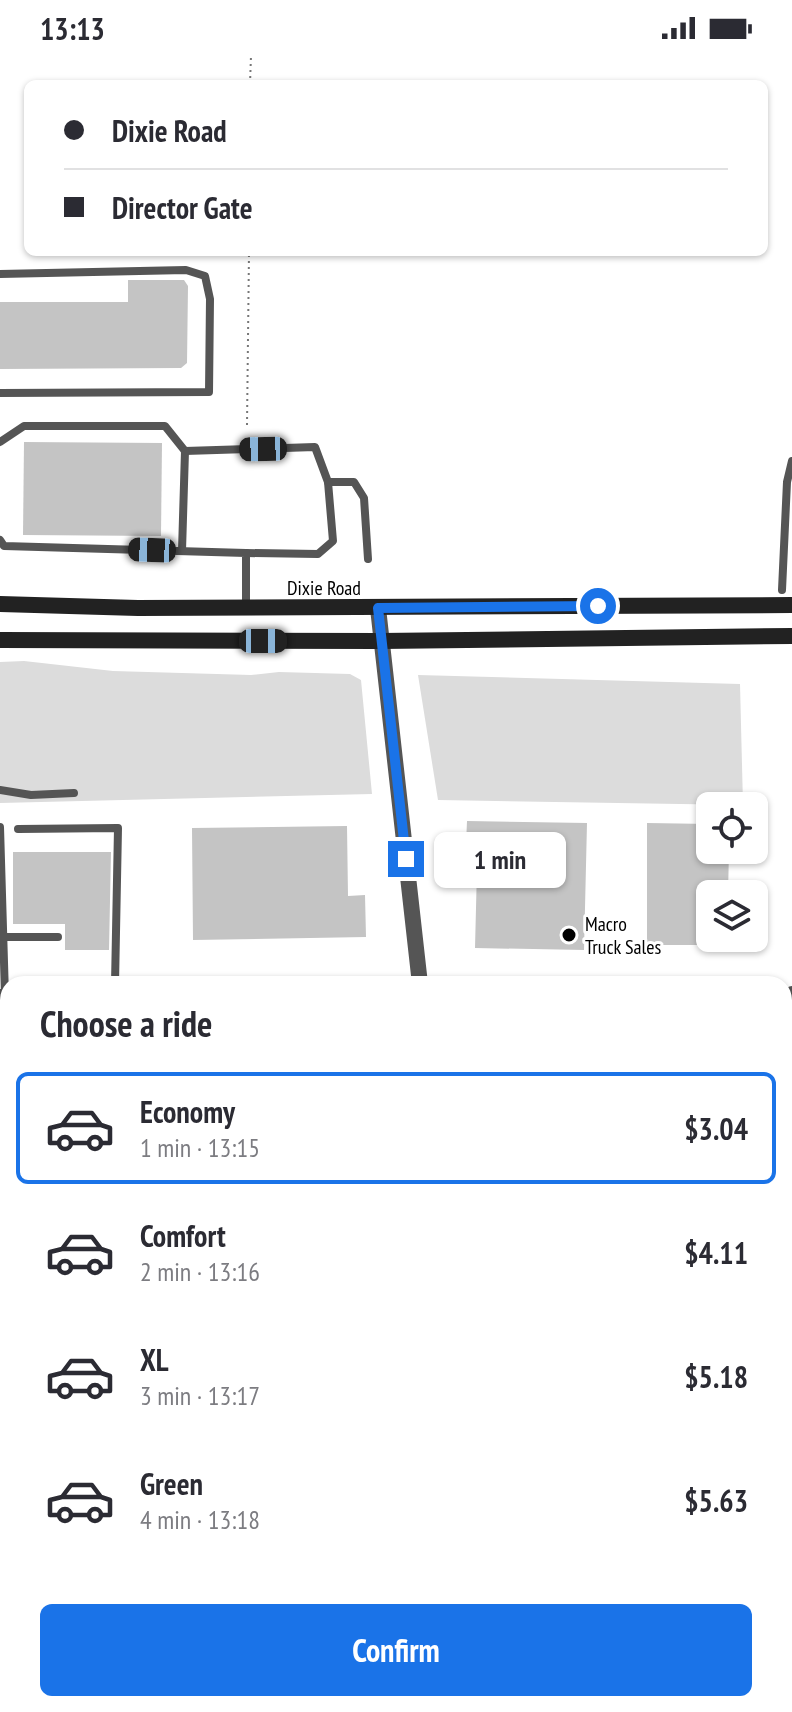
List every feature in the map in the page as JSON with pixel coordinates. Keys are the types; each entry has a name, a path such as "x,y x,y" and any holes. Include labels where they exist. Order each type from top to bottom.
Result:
{"main road":[{"name":"Dixie Road","path":"0,604 138,608 792,605"},
{"path":"0,640 381,641 792,636"}],"street":[{"path":"378,608 419,976"}],"lane":[{"path":"0,274 186,270 205,276 210,299 209,392 0,393"},
{"path":"0,442 24,426 165,426 185,451 182,551"},
{"path":"0,540 4,546 318,554 333,541 328,482 315,447 185,451"},
{"path":"782,590 787,482 792,461"},
{"path":"328,482 354,482 364,498 368,559"},
{"path":"246,553 246,608"},
{"path":"0,790 31,795 74,793"},
{"path":"0,827 3,976"},
{"path":"18,829 118,828 115,976"},
{"path":"2,937 58,937"}],"path":[{"path":"250,80 251,56"},
{"path":"247,425 249,256"}],"shaded area":[{"path":"24,661 113,671 350,674 361,680 372,794 0,803 0,662"},
{"path":"418,675 740,684 743,792 696,792 696,804 438,800"}],"building":[{"path":"128,280 184,280 188,286 187,363 181,368 0,369 0,302 128,302"},
{"path":"24,442 162,443 161,536 23,535"},
{"path":"467,821 587,823 584,950 475,948 477,868 465,868"},
{"path":"647,823 696,824 696,864 729,864 728,880 696,880 696,945 647,945"},
{"path":"347,826 348,896 365,895 366,937 193,940 192,828"},
{"path":"13,852 111,852 109,950 65,950 65,924 13,924"}],"place":[{"name":"Macro Truck Sales","path":"569,935"}],"route":[{"path":"406,859 378,608 598,606"}]}
